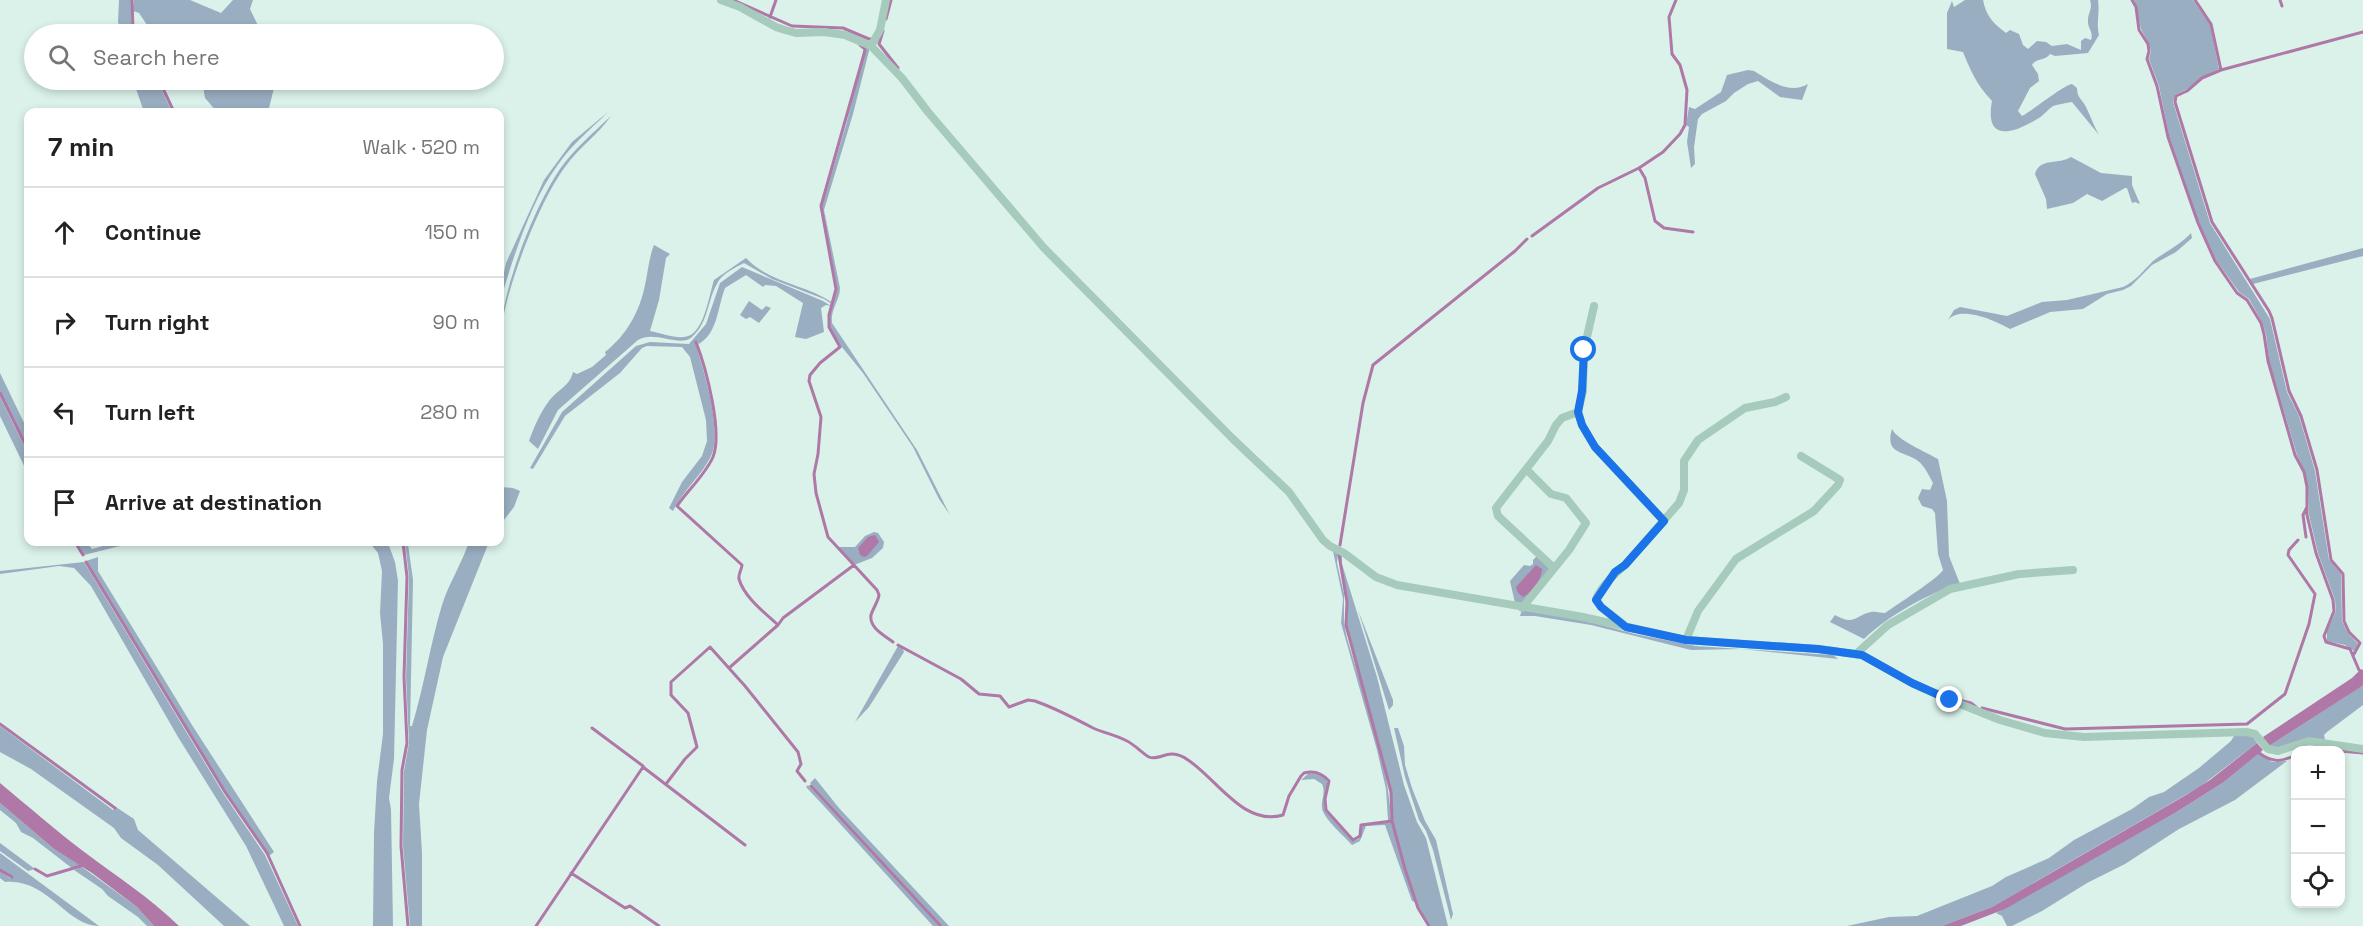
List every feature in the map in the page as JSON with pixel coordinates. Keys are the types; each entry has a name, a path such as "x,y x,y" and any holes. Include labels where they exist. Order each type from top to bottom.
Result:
{"street":[{"path":"721,0 740,7 776,27 796,33 824,32 845,35 871,46 902,78 928,112 1044,248 1233,439 1289,492 1305,511 1317,533 1330,546 1344,553 1385,582 1583,617 1686,640 1818,649 1856,654 1877,662 1912,683 1969,708 2045,733 2085,737 2246,732 2255,734 2268,749 2278,751 2309,741 2363,749"},
{"path":"871,46 880,30 886,0"},
{"path":"1594,306 1585,338 1582,391 1578,412 1582,425 1595,447 1664,521"},
{"path":"1626,627 1601,607 1596,600 1615,572 1625,565 1664,521 1682,496 1685,480 1684,461 1698,440 1745,408 1786,397"},
{"path":"1554,568 1496,512 1499,503 1548,441 1556,424 1562,418 1578,412"},
{"path":"1686,640 1698,611 1736,559 1814,511 1838,485 1840,480 1802,456"},
{"path":"1522,608 1569,550 1586,523 1566,498 1551,494 1527,470"},
{"path":"1856,654 1883,629 1950,589 2019,574 2073,570"}],"shaded area":[{"path":"119,0 131,0 132,24 119,24"},
{"path":"134,0 190,0 221,13 233,0 253,0 250,9 257,24 146,24 139,13 133,11"},
{"path":"1965,0 1983,0 1988,15 1994,22 2006,33 2010,30 2019,34 2023,45 2028,49 2037,41 2046,42 2052,46 2067,44 2081,50 2081,41 2085,38 2091,40 2092,37 2088,23 2090,0 2098,0 2099,35 2088,53 2055,56 2050,54 2034,63 2032,65 2038,74 2039,81 2030,88 2018,111 2022,116 2072,84 2077,88 2099,135 2072,102 2053,106 2039,118 2011,131 1997,129 1992,124 1992,101 1975,78 1963,52 1947,49 1947,13 1952,1 1954,7"},
{"path":"2134,0 2193,0 2210,24 2219,69 2175,95 2173,102 2210,223 2270,319 2287,392 2299,416 2315,471 2329,560 2341,574 2342,621 2348,633 2358,644 2354,651 2345,645 2327,641 2327,631 2336,611 2335,600 2318,553 2309,515 2305,472 2297,455 2269,361 2266,334 2249,299 2239,292 2216,260 2199,223 2169,136 2159,86 2149,59 2151,51 2141,29"},
{"path":"849,39 870,47 853,114 824,210 840,288 832,314 832,323 917,450 950,515 939,499 913,447 863,373 837,341 830,326 829,316 837,289 822,206 865,49"},
{"path":"1748,70 1787,87 1801,87 1808,84 1802,100 1780,97 1758,81 1748,84 1726,101 1702,114 1698,119 1694,147 1695,164 1691,168 1687,142 1689,127 1686,125 1689,107 1695,109 1721,92 1727,75"},
{"path":"136,90 162,90 170,108 143,108"},
{"path":"204,90 274,90 269,108 214,108 205,98"},
{"path":"608,112 568,151 547,181 523,231 504,289 506,263 544,180 572,142"},
{"path":"611,116 570,160 554,183 523,252 504,315 511,278 539,206 560,169 584,141"},
{"path":"2071,157 2101,173 2132,176 2132,185 2140,204 2132,203 2127,188 2125,188 2102,201 2087,194 2073,203 2047,209 2046,199 2035,174 2037,169 2045,163"},
{"path":"2191,233 2192,238 2176,252 2152,265 2131,286 2107,294 2083,309 2050,312 2010,329 1970,314 1961,314 1948,320 1954,310 1960,307 2007,316 2042,302 2067,300 2123,287 2136,279 2152,262 2182,242"},
{"path":"654,245 670,254 666,258 659,300 650,331 676,337 691,335 701,322 714,280 746,258 766,273 811,291 833,303 772,279 744,263 720,279 714,289 702,325 692,337 681,341 652,337 638,340 558,410 538,449 529,441 549,401 566,384 573,372 577,374 592,367 606,355 605,352 626,331 643,295"},
{"path":"2363,248 2363,256 2253,284 2250,279"},
{"path":"742,267 831,306 826,305 821,308 824,332 806,339 795,337 803,303 776,286 765,285 763,287 746,275 725,288 710,333 699,344 695,342 711,401 715,433 714,447 706,465 673,511 669,508 682,482 702,456 707,441 706,420 690,357 682,347 647,346 642,348 620,373 565,416 533,469 530,468 562,412 636,346 650,342 689,344 706,324 720,283"},
{"path":"749,301 762,310 766,306 771,308 759,323 750,317 746,319 740,315"},
{"path":"0,373 24,423 24,440 0,391"},
{"path":"0,397 24,446 24,466 0,416"},
{"path":"1892,429 1906,441 1938,459 1947,501 1949,556 1960,584 1909,606 1864,639 1830,622 1835,615 1851,620 1871,612 1885,613 1926,585 1943,570 1938,554 1935,513 1932,509 1922,506 1918,498 1922,489 1930,490 1933,483 1918,461 1893,447 1890,437"},
{"path":"504,487 520,491 514,507 504,520"},
{"path":"874,532 878,533 884,542 883,548 872,558 854,565 837,547 855,547 865,536"},
{"path":"875,535 879,542 867,556 860,555 858,548 868,537"},
{"path":"79,546 89,546 92,549 120,546 84,555"},
{"path":"372,546 389,546 398,581 394,759 389,798 393,926 373,926 374,833 383,734 383,644 380,613 382,571 378,553"},
{"path":"405,546 408,546 413,580 410,726 412,726 448,589 468,546 487,546 443,657 427,730 419,804 422,926 410,926 403,846 404,771 409,743 406,677 409,577"},
{"path":"1333,551 1338,553 1337,563 1344,594 1344,622 1347,638 1380,751 1391,820 1388,820 1386,789 1377,750 1341,623 1343,599"},
{"path":"1340,554 1377,677 1404,785 1417,822 1426,838 1448,926 1430,926 1419,907 1406,869 1393,821 1391,792 1386,769 1347,625 1348,602 1339,562"},
{"path":"1537,556 1550,569 1523,604 1515,603 1510,581 1524,565 1533,564"},
{"path":"98,557 98,571 192,725 274,852 269,856 226,792 86,561"},
{"path":"84,562 223,793 265,855 298,926 284,926 246,846 178,737 91,586 74,568 59,566 0,574 0,571"},
{"path":"1536,565 1542,569 1540,577 1533,589 1523,597 1518,593 1516,587"},
{"path":"1358,610 1393,700 1393,705 1389,710"},
{"path":"1522,610 1587,621 1635,634 1696,646 1833,655 1838,659 1741,649 1691,650 1591,625 1535,616 1520,616"},
{"path":"898,646 902,647 904,652 869,707 855,722"},
{"path":"2361,669 2363,670 2363,685 2269,746 2263,737 2352,678"},
{"path":"2363,685 2363,705 2327,732 2324,735 2325,740 2276,748 2269,746"},
{"path":"0,726 113,810 116,807 134,819 138,830 250,926 224,926 158,865 121,838 114,828 31,769 0,752"},
{"path":"1394,728 1398,728 1404,746 1405,765 1412,788 1425,821 1436,840 1453,914 1451,920 1433,850 1419,820 1405,777"},
{"path":"2234,736 2253,737 2257,743 2201,786 1992,907 1942,926 1847,926 1889,917 1917,916 1992,886 2006,877 2049,858 2074,840 2132,809 2149,797 2164,792 2199,768"},
{"path":"2257,743 2263,750 2224,782 2175,813 2005,909 1961,926 1942,926 1992,907 2186,795 2210,780"},
{"path":"2259,753 2272,762 2287,761 2235,800 2179,829 2125,864 2087,883 2042,911 2012,926 2007,926 2002,916 1996,913 2175,813 2224,782"},
{"path":"1309,773 1321,776 1329,785 1324,800 1325,811 1353,841 1359,839 1362,825 1391,822 1415,902 1412,901 1385,825 1366,826 1360,841 1352,845 1323,812 1322,784 1314,779 1301,780"},
{"path":"815,778 839,808 949,926 943,926 810,783"},
{"path":"0,783 62,835 144,896 179,926 154,926 137,907 92,873 54,849 0,803"},
{"path":"808,785 940,926 933,926 806,787"},
{"path":"0,803 54,849 80,865 73,869 33,838 21,832 16,823 0,810"},
{"path":"0,843 35,869 28,871 0,851"},
{"path":"0,853 99,926 76,919 33,887 5,882 0,878 0,871 10,878 13,877 0,869"},
{"path":"82,867 137,907 154,926 147,926 102,889 74,870"}],"waterway":[{"path":"132,0 133,24"},
{"path":"733,0 792,26 843,28 872,39"},
{"path":"770,17 776,0"},
{"path":"886,19 891,0"},
{"path":"1639,168 1663,152 1680,134 1685,125 1687,90 1680,65 1672,54 1669,17 1676,0"},
{"path":"2132,0 2136,7 2139,30 2148,44 2147,59 2157,86 2168,137 2198,223 2215,261 2237,293 2247,300 2261,323 2268,361 2295,455 2304,472 2307,487 2307,515 2316,553 2333,600 2334,611 2324,636 2326,642 2350,649 2359,670"},
{"path":"2195,0 2211,24 2221,70 2202,78 2187,91 2176,96 2175,102 2212,222 2272,318 2289,391 2301,416 2317,470 2331,560 2343,574 2344,621 2349,632 2360,643 2354,654"},
{"path":"2280,0 2282,6"},
{"path":"883,31 879,44 898,68"},
{"path":"2221,70 2363,32"},
{"path":"860,45 865,49 864,54 821,206 836,289 829,315 829,327 840,347 820,363 810,375 809,381 821,417 814,474 816,493 828,537 877,590 879,595 871,615 872,624 893,642"},
{"path":"164,90 172,108"},
{"path":"1532,236 1598,188 1639,168 1645,178 1655,221 1664,228 1693,232"},
{"path":"1340,545 1363,403 1373,365 1527,239"},
{"path":"696,342 712,400 716,446 706,470 677,506 742,565 739,579 745,592 778,625"},
{"path":"0,393 24,442"},
{"path":"2306,537 2303,515 2307,507"},
{"path":"1982,708 2065,729 2247,724 2285,694 2309,624 2315,594 2288,555 2289,550 2298,540"},
{"path":"77,546 83,555"},
{"path":"403,546 407,577 404,677 407,743 402,770 401,846 408,926"},
{"path":"1339,555 1347,602 1346,625 1391,792 1392,821 1418,908 1429,926"},
{"path":"86,562 225,792 267,853 300,926"},
{"path":"729,668 783,618 854,565"},
{"path":"898,645 961,679 979,694 1000,696 1009,707 1028,700 1035,701 1123,739 1149,757 1157,758 1170,754 1181,756 1199,768 1243,808 1256,814 1269,817 1283,815 1289,796 1301,776 1304,773 1314,772 1321,774 1329,781 1325,799 1326,810 1353,840 1360,836 1361,825 1392,821"},
{"path":"666,784 697,747 688,713 671,695 671,682 710,647 798,752 801,764 797,771 805,781"},
{"path":"1963,701 1976,707"},
{"path":"0,724 115,808"},
{"path":"592,728 643,766"},
{"path":"2345,751 2363,753"},
{"path":"2259,753 2269,759 2291,757"},
{"path":"536,926 643,767 745,845"},
{"path":"811,786 941,926"},
{"path":"35,869 47,876 81,866"},
{"path":"0,870 12,877"},
{"path":"571,873 625,908 630,906 659,926"}],"route":[{"path":"1584,350 1582,400 1578,412 1582,425 1595,447 1664,521 1625,565 1615,572 1598,595 1596,600 1601,607 1626,627 1686,640 1818,649 1862,655 1912,683 1950,700"}]}
